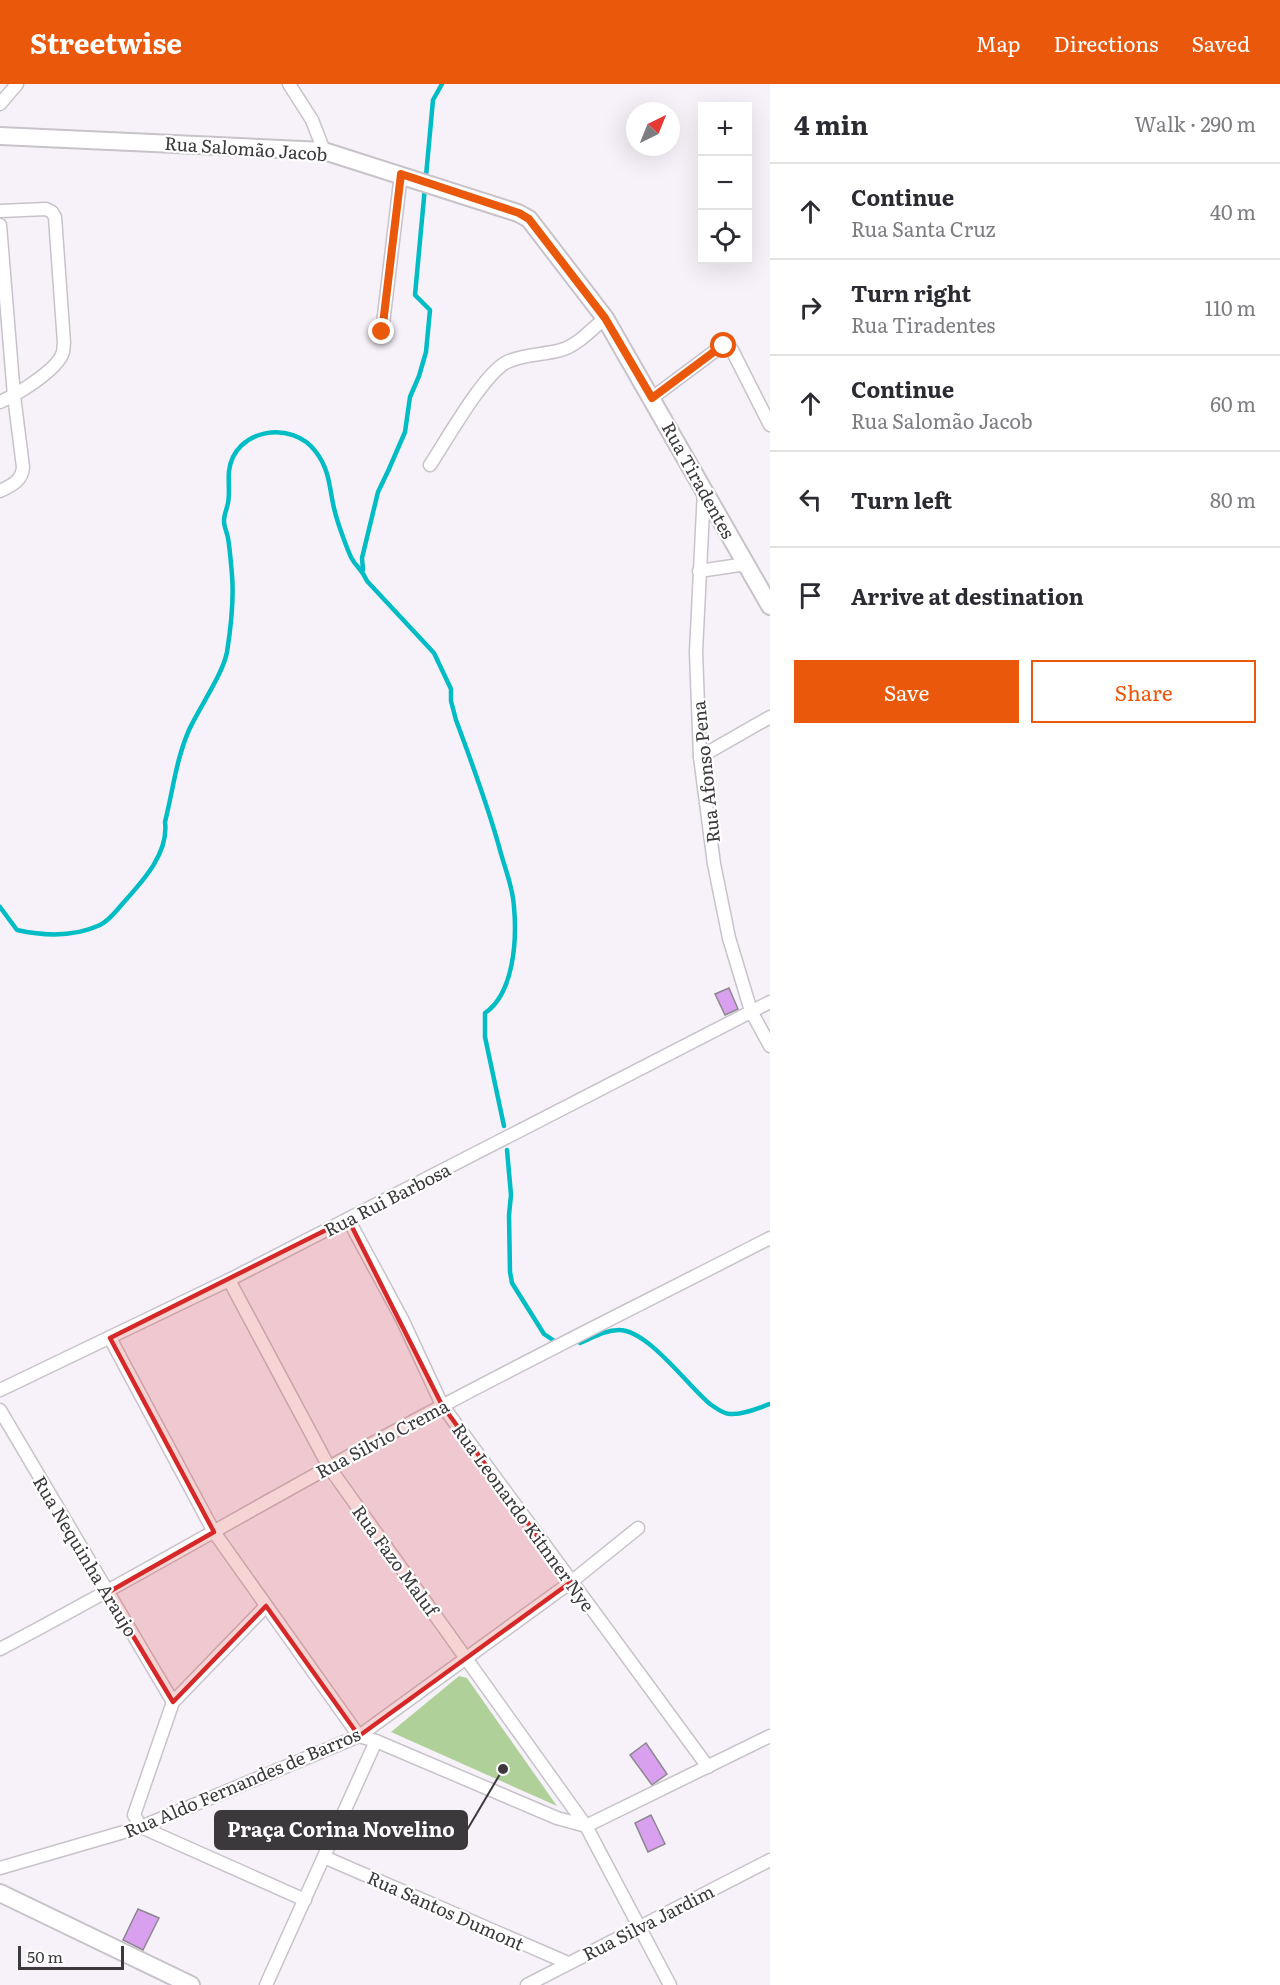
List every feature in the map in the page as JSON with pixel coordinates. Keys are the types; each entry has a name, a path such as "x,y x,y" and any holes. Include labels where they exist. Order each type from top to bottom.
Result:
{"street":[{"path":"0,104 17,84"},
{"path":"289,84 312,120 324,151"},
{"name":"Rua Salomão Jacob","path":"0,136 324,151 519,213"},
{"path":"382,332 401,174"},
{"path":"0,211 46,209 55,217 63,354 54,366 14,396 0,402"},
{"name":"Rua Tiradentes","path":"519,213 536,227 605,318 770,606"},
{"path":"0,225 3,311 23,467 22,475 15,484 0,492"},
{"path":"430,465 490,375 505,363 518,358 562,350 573,345 605,318"},
{"path":"652,398 719,348 729,346 770,425"},
{"name":"Rua Afonso Pena","path":"704,488 696,652 700,758 714,864 729,938 751,1011 770,1046"},
{"path":"699,571 746,564"},
{"path":"700,758 770,717"},
{"name":"Rua Rui Barbosa","path":"0,1389 229,1280 770,1002"},
{"name":"Rua Leonardo Kitnner Nye","path":"348,1220 402,1319 442,1405 708,1767"},
{"name":"Rua Silvio Crema","path":"0,1649 107,1593 442,1405 770,1238"},
{"name":"Rua Fazo Maluf","path":"229,1280 329,1467 586,1826 669,1985"},
{"path":"110,1338 214,1532 359,1736 376,1741 556,1818 586,1826 770,1736"},
{"name":"Rua Nequinha Araujo","path":"0,1410 173,1702"},
{"name":"Rua Aldo Fernandes de Barros","path":"0,1868 141,1827 359,1736 571,1582 638,1528"},
{"path":"266,1606 173,1702 134,1815 141,1827 305,1900"},
{"path":"266,1985 376,1741"},
{"name":"Rua Santos Dumont","path":"324,1857 568,1963"},
{"name":"Rua Silva Jardim","path":"526,1985 770,1860"},
{"path":"0,1893 191,1985"}],"highlighted area":[{"path":"348,1219 442,1405 571,1582 359,1736 266,1606 173,1702 107,1593 214,1532 110,1338"}],"green space":[{"path":"459,1676 467,1678 557,1806 391,1732"}],"building":[{"path":"729,988 738,1009 725,1015 715,994"},
{"path":"646,1743 667,1774 652,1785 630,1755"},
{"path":"651,1815 665,1844 648,1852 635,1823"},
{"path":"138,1909 159,1918 143,1950 123,1940"}],"waterway":[{"path":"363,570 362,558 378,492 405,432 410,397 426,352 430,310 415,295 433,100 442,84"},
{"path":"0,907 17,930 48,934 80,932 100,925 110,918 153,866 163,845 165,822 185,741 193,721 221,670 227,652 233,584 224,516 229,499 229,471 233,457 241,446 265,433 279,432 293,435 306,442 321,459 329,481 338,522 354,562 367,581 434,653 451,689 451,701 456,720 480,785 513,900 515,935 512,965 502,993 485,1013 485,1037 504,1126"},
{"path":"507,1150 511,1195 509,1215 512,1283 544,1334 559,1344"},
{"path":"580,1343 609,1331 630,1332 654,1348 710,1404 722,1412 740,1413 770,1404"}],"place":[{"name":"Praça Corina Novelino","path":"503,1769"}],"route":[{"path":"382,332 401,174 519,213 529,219 605,318 652,398 724,346"}]}
